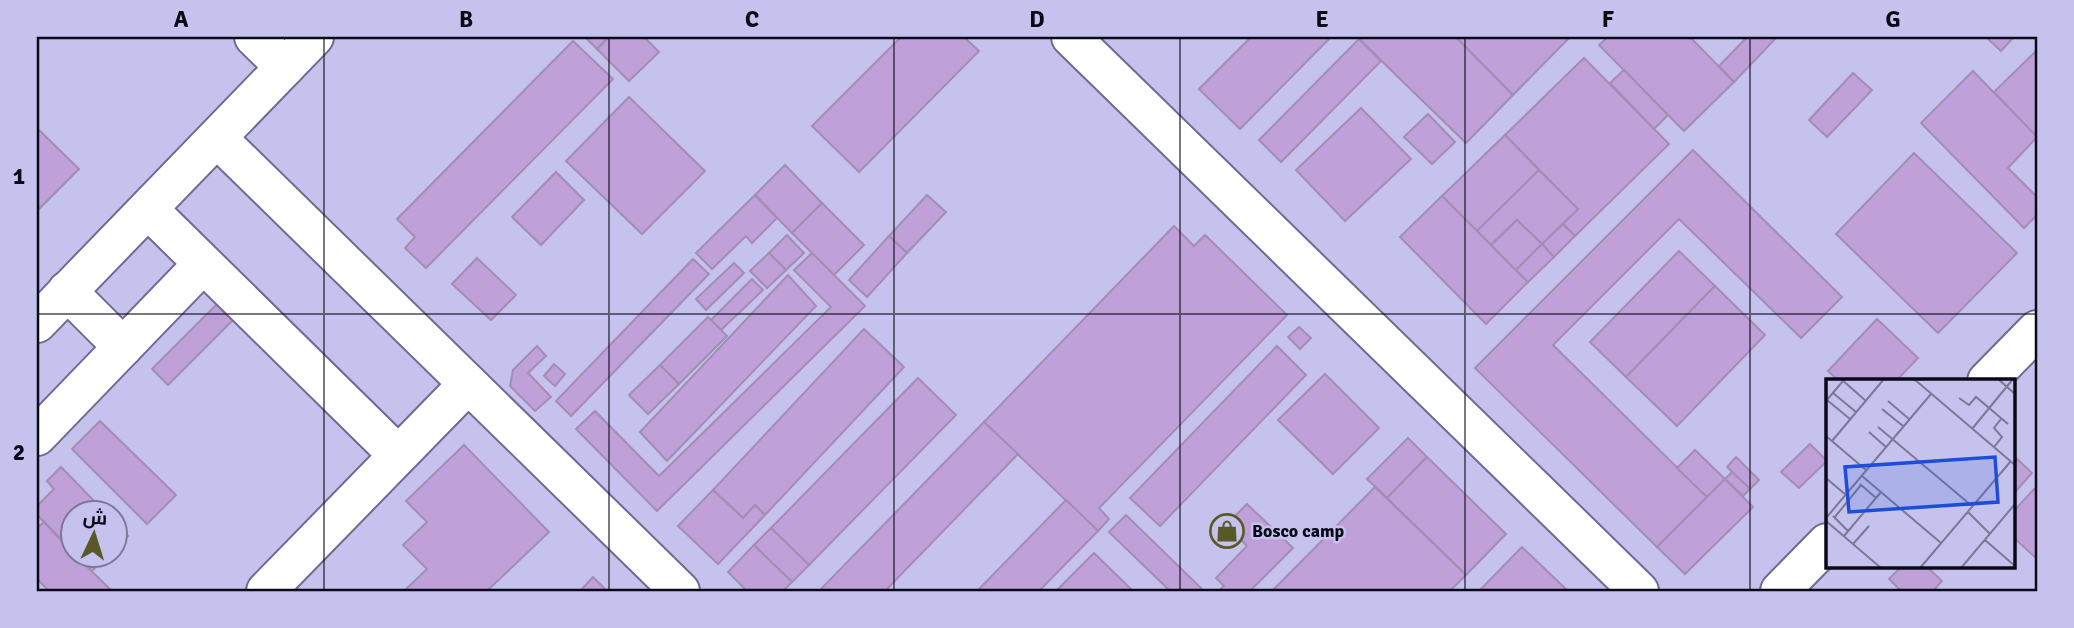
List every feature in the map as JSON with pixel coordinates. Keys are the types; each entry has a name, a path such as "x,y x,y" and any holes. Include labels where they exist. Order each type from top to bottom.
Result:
{"street":[{"path":"254,37 285,67"},
{"path":"37,323 314,37"},
{"path":"1071,37 1639,591"},
{"path":"217,138 680,591"},
{"path":"148,209 398,455"},
{"path":"37,436 203,264"},
{"path":"67,291 123,347"},
{"path":"1989,379 2037,330"},
{"path":"266,591 468,384"},
{"path":"1780,591 1826,544"}],"building":[{"path":"585,37 609,37 597,49"},
{"path":"609,37 644,37 659,52 629,81 597,49"},
{"path":"901,37 964,37 979,51 859,172 812,126"},
{"path":"1251,37 1331,37 1240,129 1199,89"},
{"path":"1456,37 1513,95 1466,143 1359,39"},
{"path":"1456,37 1570,37 1513,95"},
{"path":"1608,37 1690,37 1734,82 1684,131 1599,45"},
{"path":"1747,37 1777,37 1734,82 1719,66"},
{"path":"1986,37 2014,37 2001,51"},
{"path":"1359,39 1381,61 1281,162 1259,140"},
{"path":"573,41 613,79 426,268 405,248 415,237 397,219"},
{"path":"2037,50 2037,137 1994,92"},
{"path":"1584,58 1669,144 1575,236 1563,224 1578,209 1505,135"},
{"path":"1624,70 1668,115 1654,129 1610,83"},
{"path":"1973,71 2037,137 2008,168 2037,197 2037,215 2024,228 1921,123"},
{"path":"1853,73 1872,90 1827,137 1809,120"},
{"path":"629,97 705,171 642,234 566,161"},
{"path":"1361,108 1411,159 1345,221 1296,170"},
{"path":"1428,114 1455,142 1432,164 1404,137"},
{"path":"37,128 79,169 37,211"},
{"path":"1505,135 1539,170 1477,231 1442,196"},
{"path":"1693,150 1842,297 1801,338 1679,219 1553,345 1707,497 1657,547 1475,368"},
{"path":"1914,153 2017,253 1938,333 1836,234"},
{"path":"785,165 822,203 792,233 755,195"},
{"path":"1539,170 1578,209 1542,244 1517,220 1491,245 1477,231"},
{"path":"556,172 584,200 541,245 512,217"},
{"path":"755,195 777,218 752,243 746,236 712,269 696,253"},
{"path":"927,195 946,212 907,253 889,236"},
{"path":"1442,196 1528,282 1486,324 1400,237"},
{"path":"822,203 864,245 834,275 792,233"},
{"path":"1517,220 1542,244 1516,270 1491,245"},
{"path":"1563,224 1575,236 1554,257 1542,244"},
{"path":"1174,226 1194,246 1205,235 1287,315 1099,508 1109,519 1098,531 984,422"},
{"path":"787,235 804,253 786,270 769,253"},
{"path":"889,236 907,253 867,297 849,280"},
{"path":"1542,244 1554,257 1528,282 1516,270"},
{"path":"1679,251 1715,286 1626,377 1590,342"},
{"path":"769,253 786,270 767,288 750,271"},
{"path":"812,253 865,306 657,511 576,429 595,411 659,476 831,307 794,270"},
{"path":"477,258 516,295 491,320 452,284"},
{"path":"693,259 709,274 571,416 556,401"},
{"path":"734,263 744,273 706,310 696,299"},
{"path":"788,275 816,306 667,461 640,432"},
{"path":"752,279 763,290 721,330 711,320"},
{"path":"1715,286 1765,335 1677,426 1626,377"},
{"path":"217,304 233,320 168,385 152,369"},
{"path":"708,317 727,336 679,384 660,365"},
{"path":"1877,319 1918,358 1898,379 1837,379 1828,371"},
{"path":"1299,327 1311,338 1300,349 1288,337"},
{"path":"864,329 904,367 765,515 755,505 743,518 713,490"},
{"path":"537,346 546,356 528,373 551,397 535,411 510,386 513,370"},
{"path":"1277,346 1306,375 1160,526 1130,498"},
{"path":"554,364 565,374 555,386 544,376"},
{"path":"660,365 679,384 648,414 629,395"},
{"path":"1325,374 1379,428 1333,474 1278,420"},
{"path":"918,378 956,415 809,565 771,528"},
{"path":"100,421 176,495 147,524 130,507 130,498 121,498 72,449"},
{"path":"984,422 1018,454 885,591 819,591"},
{"path":"1408,438 1427,457 1387,498 1367,479"},
{"path":"1810,444 1826,460 1799,488 1781,472"},
{"path":"464,445 549,532 487,591 404,591 427,569 403,545 427,522 406,501"},
{"path":"1695,450 1725,479 1707,497 1677,468"},
{"path":"1427,457 1506,534 1466,575 1387,498"},
{"path":"1736,457 1759,480 1750,489 1727,467"},
{"path":"2015,457 2032,473 2016,491 2014,489"},
{"path":"61,467 91,498 60,498 60,538 37,515 37,506 54,489 47,481"},
{"path":"1732,472 1750,489 1743,496 1725,479"},
{"path":"1725,479 1753,507 1685,574 1657,547"},
{"path":"1375,487 1466,575 1450,591 1272,591"},
{"path":"2034,489 2037,492 2037,559 2014,538 2014,511"},
{"path":"713,490 743,518 755,505 765,515 718,564 678,526"},
{"path":"1066,500 1098,531 1039,591 977,591"},
{"path":"1247,504 1293,548 1250,591 1218,591 1224,586 1216,578 1247,546 1226,525"},
{"path":"1126,515 1204,591 1170,591 1109,532"},
{"path":"44,522 60,539 60,568 88,568 112,591 49,591 37,579 37,528"},
{"path":"771,528 809,565 792,582 754,545"},
{"path":"754,545 792,582 783,591 747,591 728,572"},
{"path":"1522,547 1568,591 1479,591"},
{"path":"1094,553 1133,591 1056,591"},
{"path":"1900,568 1928,568 1942,581 1933,591 1901,591 1889,579"},
{"path":"593,577 607,591 580,591"}],"place":[{"name":"Bosco camp","path":"1227,531"}]}
